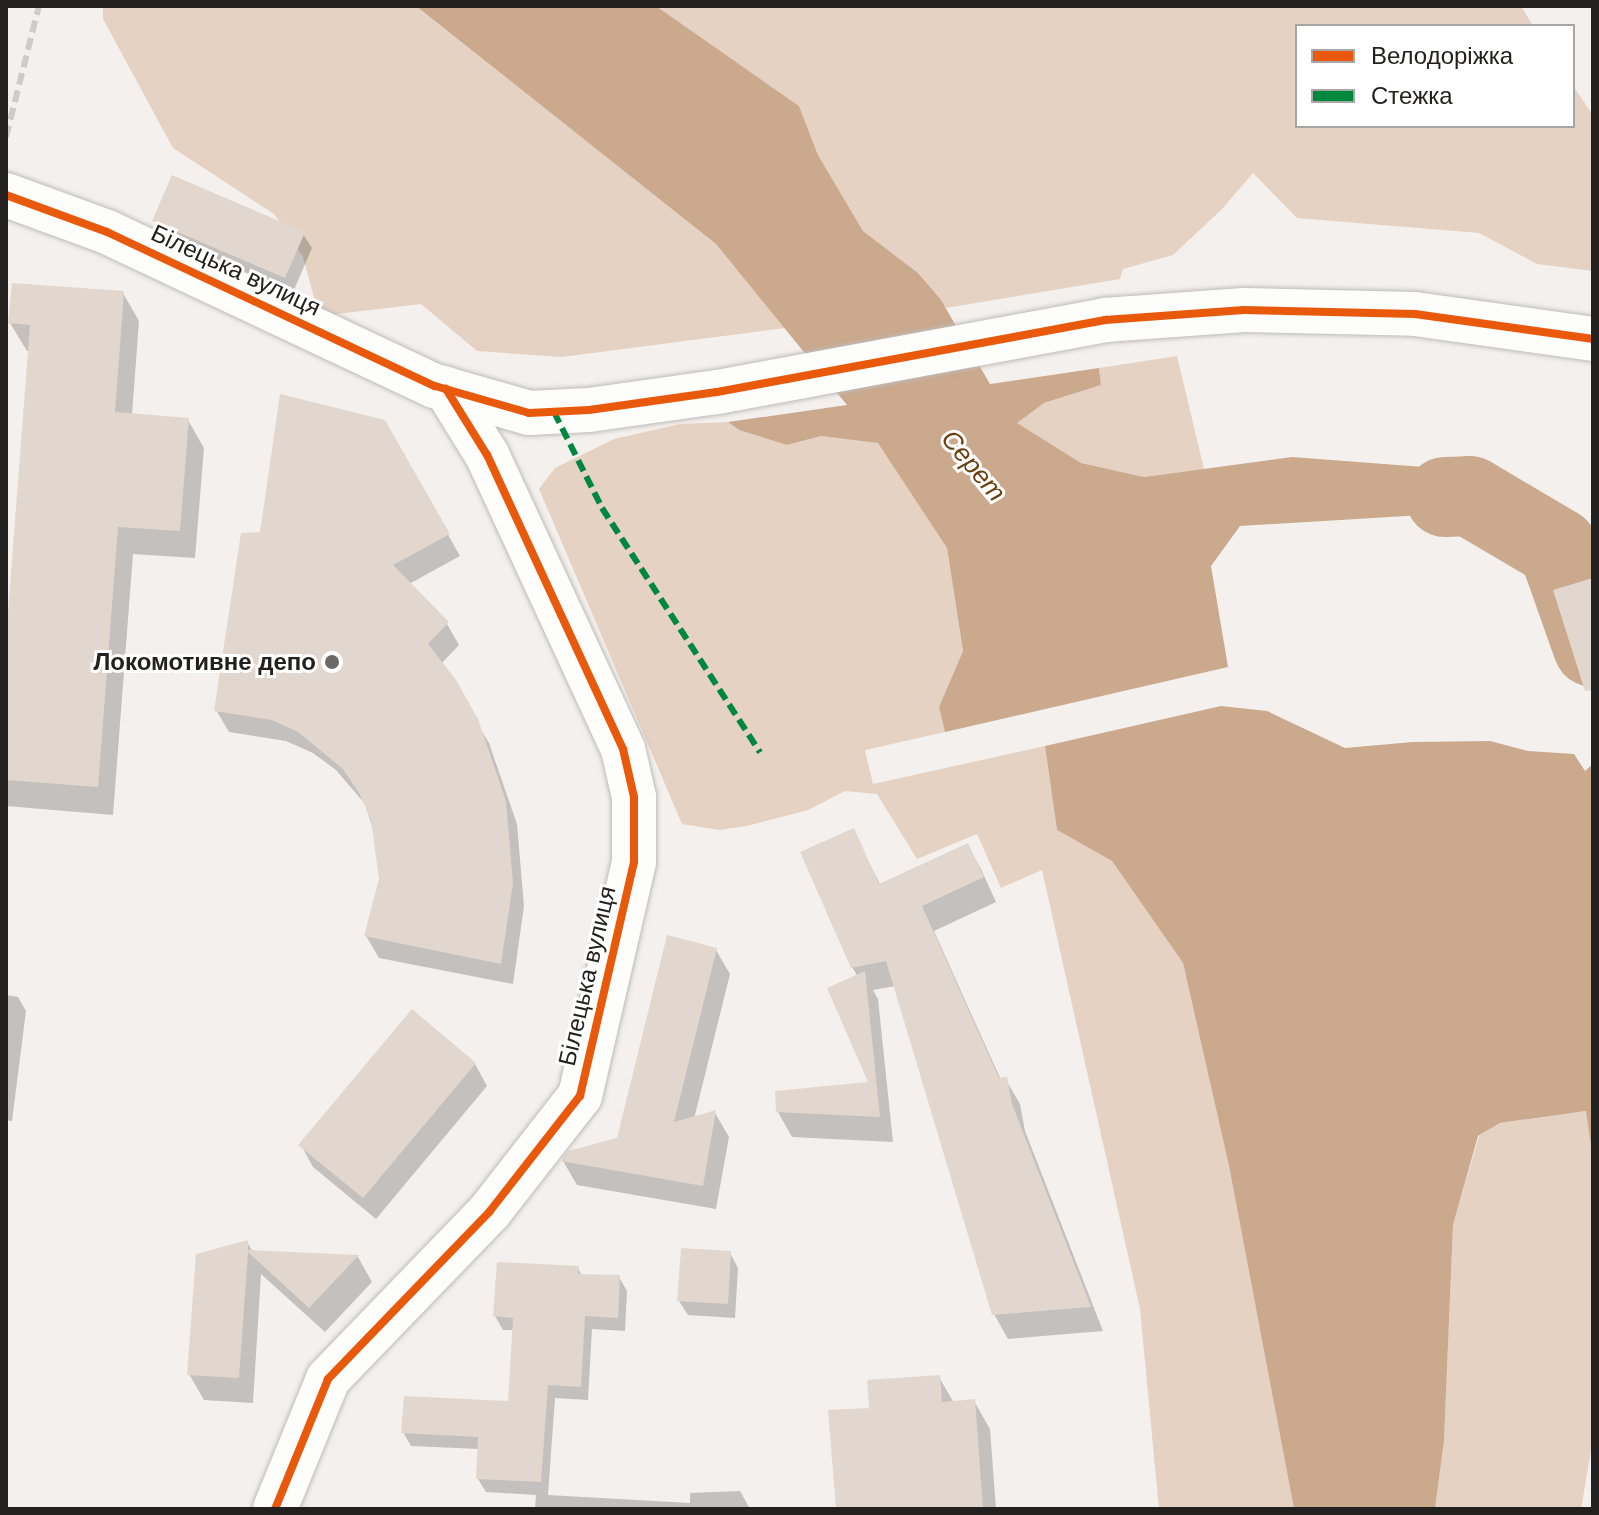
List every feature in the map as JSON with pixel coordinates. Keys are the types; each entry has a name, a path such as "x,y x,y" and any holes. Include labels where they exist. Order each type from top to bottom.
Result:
{"street":[{"name":"Білецька вулиця","path":"6,195 107,232 446,389 529,413 589,410 717,392 1105,320 1244,310 1415,314 1593,339"},
{"name":"Білецька вулиця","path":"275,1509 328,1379 490,1211 580,1096 634,862 634,797 623,749 487,455 446,389"}],"shaded area":[{"path":"103,6 416,6 716,244 785,328 562,357 477,351 421,304 319,316 303,257 274,214 173,148 103,19"},
{"path":"656,6 1521,6 1532,24 1295,24 1295,128 1575,128 1575,89 1593,115 1593,271 1537,264 1479,233 1297,218 1253,173 1222,209 1173,255 1123,269 1120,279 946,308 918,273 863,231 818,155 799,106"},
{"path":"1177,356 1204,469 1144,477 1081,463 1016,423 1044,403 1101,385 1099,368"},
{"path":"728,422 739,430 787,445 821,436 878,442 947,548 963,651 939,707 945,732 865,750 873,784 1045,746 1057,830 1112,861 1183,963 1229,1166 1294,1509 1159,1509 1140,1309 1042,870 1001,888 977,834 917,859 877,794 845,791 808,810 747,826 719,830 682,824 539,489 555,468 614,439 680,424"},
{"path":"1587,1111 1593,1159 1593,1439 1581,1509 1435,1509 1444,1441 1453,1225 1479,1136 1500,1123"}],"water":[{"path":"416,6 656,6 799,106 818,155 863,231 918,273 941,300 990,384 1099,368 1101,385 1044,403 1017,423 1081,463 1144,477 1292,457 1450,469 1545,496 1564,512 1571,533 1531,544 1439,514 1240,526 1211,566 1228,667 945,732 939,707 963,651 947,548 878,443 821,436 787,445 739,430 728,422 847,405 716,244"},
{"path":"1221,706 1267,711 1345,748 1413,742 1490,741 1528,751 1574,754 1585,771 1593,764 1593,1159 1586,1111 1500,1123 1478,1136 1453,1225 1444,1441 1435,1509 1294,1509 1229,1166 1183,963 1112,861 1057,830 1045,746"}],"building":[{"path":"172,175 305,232 285,278 152,221"},
{"path":"12,283 124,291 115,412 189,418 180,531 118,527 98,787 6,780 6,638 30,325 8,323"},
{"name":"Локомотивне депо","path":"280,394 385,420 450,534 393,565 449,622 428,644 456,680 478,719 506,801 513,883 501,964 364,936 379,879 371,820 359,793 343,769 298,732 272,720 214,711 241,533 260,532"},
{"path":"1593,578 1593,690 1585,691 1553,590"},
{"path":"854,828 879,884 968,843 984,877 922,906 999,1078 1007,1077 1012,1104 1091,1307 992,1315 886,961 851,968 800,852"},
{"path":"667,935 717,948 674,1122 716,1110 703,1186 561,1161 568,1151 617,1138"},
{"path":"865,971 880,1117 776,1112 775,1091 868,1082 827,988"},
{"path":"412,1009 476,1063 363,1198 298,1145"},
{"path":"248,1240 248,1250 359,1255 309,1308 248,1252 239,1378 187,1375 196,1254"},
{"path":"681,1248 731,1251 728,1304 677,1301"},
{"path":"497,1262 579,1266 578,1274 620,1275 618,1318 585,1316 581,1387 548,1385 541,1482 476,1479 478,1437 401,1433 404,1396 508,1401 513,1318 493,1316"},
{"path":"940,1375 942,1402 975,1399 983,1509 836,1509 828,1410 869,1408 867,1380"}],"waterway":[{"name":"Серет","path":"1445,497 1470,496 1558,548 1593,647"}],"railway":[{"path":"6,137 39,6"}],"marked path":[{"path":"554,412 602,508 760,752"}],"cycle path":[{"path":"6,195 107,232 435,386 529,413 589,410 717,392 1105,320 1244,310 1415,314 1593,339"},
{"path":"275,1509 328,1379 490,1211 580,1096 634,862 634,797 623,749 487,455 446,389"}],"place":[{"name":"Локомотивне депо","path":"332,662"}]}
